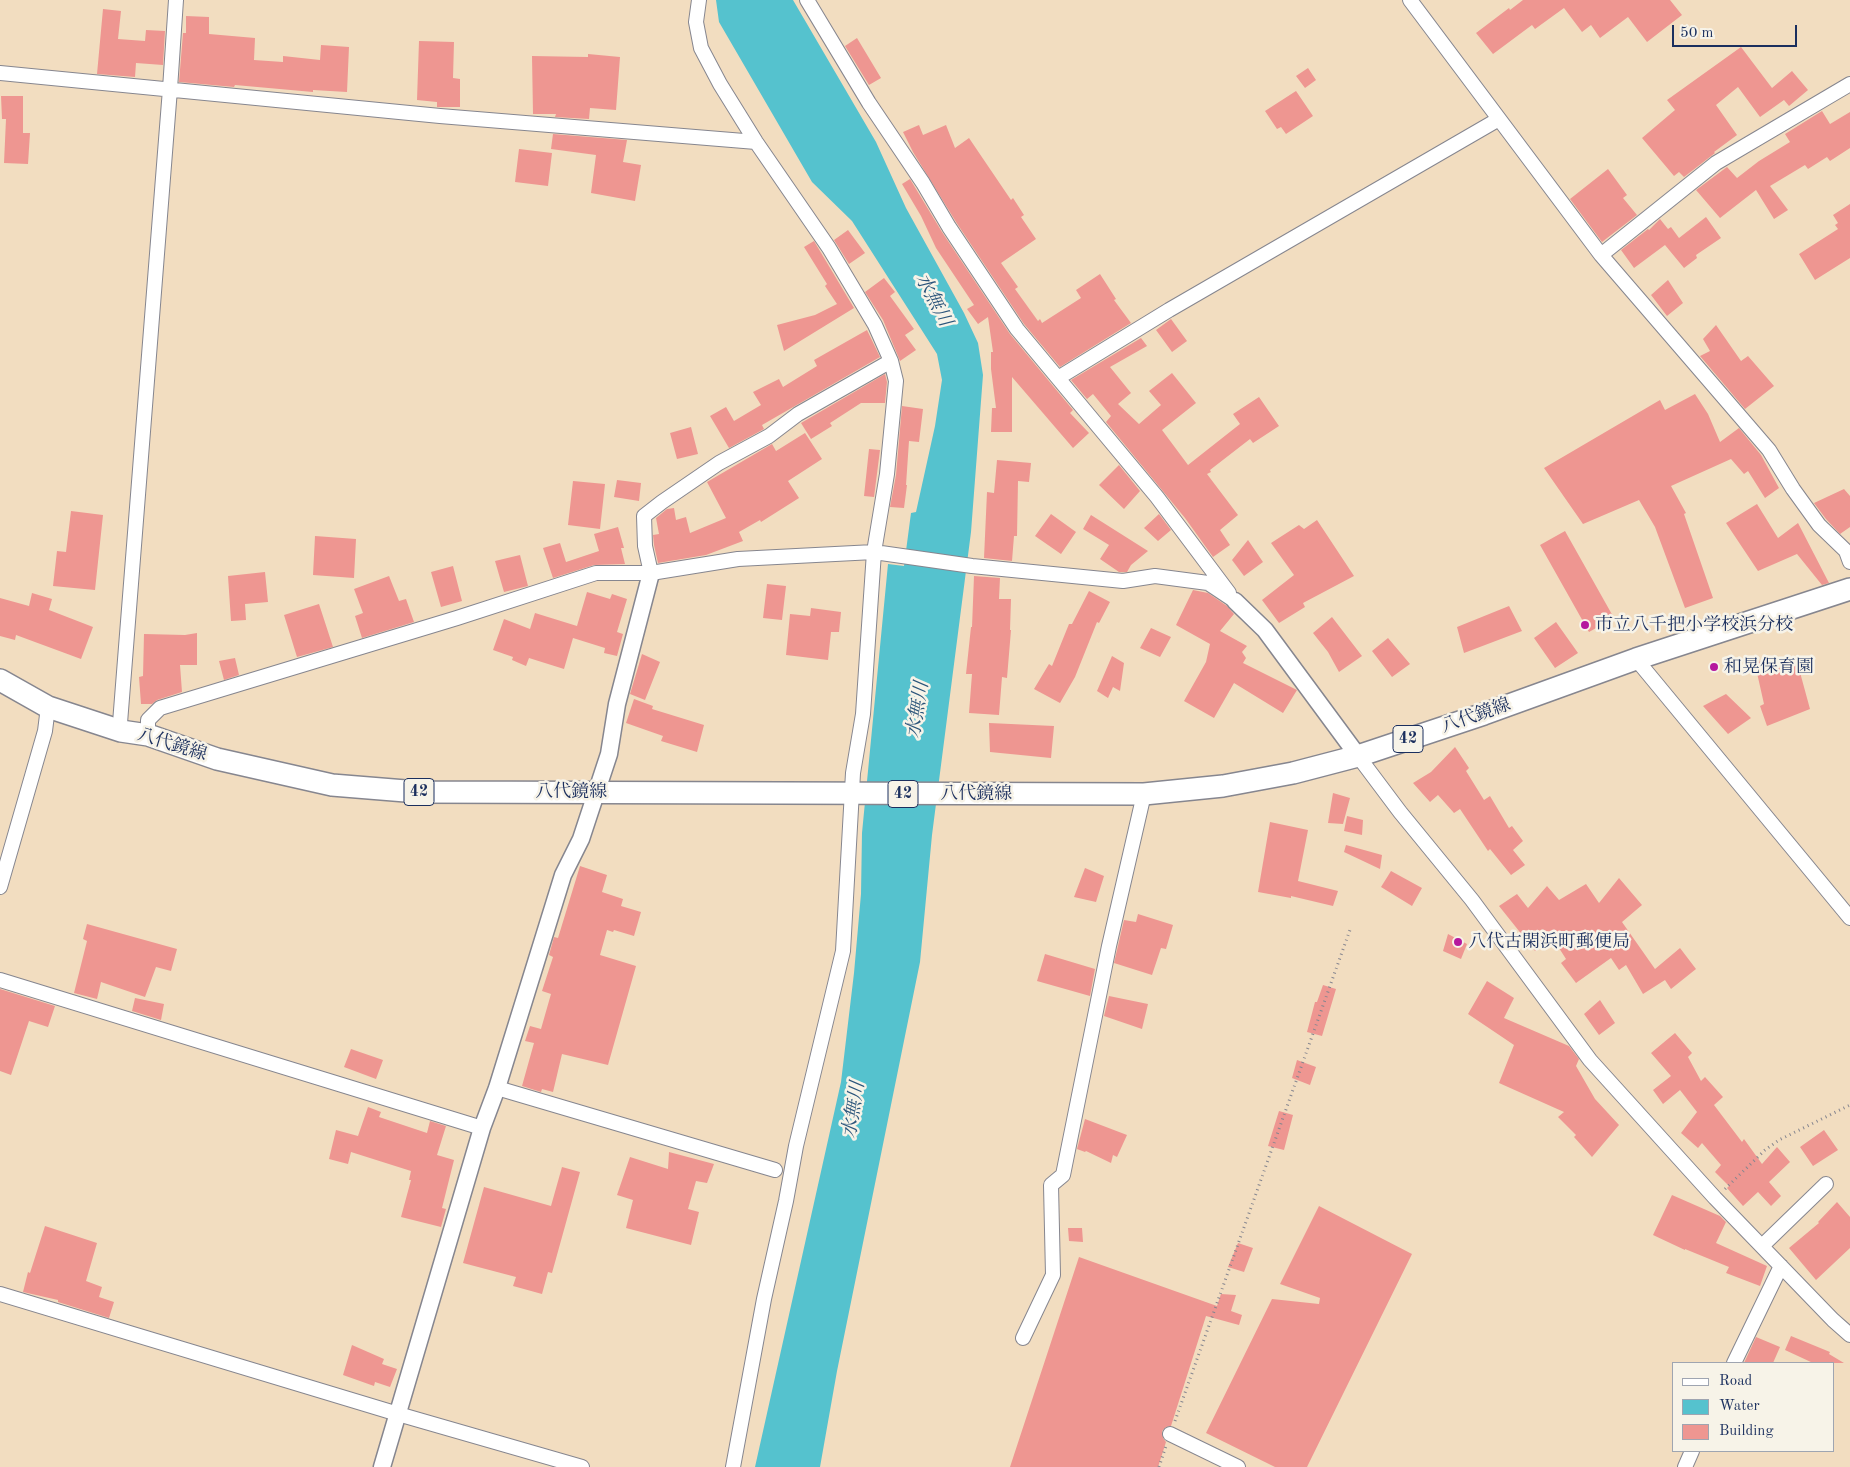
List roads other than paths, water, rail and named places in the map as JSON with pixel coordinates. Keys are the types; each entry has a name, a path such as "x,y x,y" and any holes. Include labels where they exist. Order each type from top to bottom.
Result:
{"main road":[{"name":"八代鏡線","path":"0,680 48,707 120,731 148,735 217,759 332,785 418,792 1144,794 1222,786 1292,773 1358,756 1484,714 1636,659 1848,592"}],"street":[{"path":"120,731 176,0"},
{"path":"699,0 696,22 701,48 720,84 756,142 829,248 874,325 891,362 896,382 887,474 874,552 863,714 843,951 796,1146 764,1299 733,1467"},
{"path":"807,0 869,103 1017,329 1157,497 1235,601 1265,630 1400,812 1472,900 1590,1060 1715,1198 1833,1320 1850,1335"},
{"path":"1410,0 1601,254 1769,450 1793,489 1819,525 1846,551 1850,562"},
{"path":"0,73 440,116 756,142"},
{"path":"1601,254 1716,163 1850,84"},
{"path":"1058,378 1169,310 1499,119"},
{"path":"382,1467 482,1128 497,1088 563,875 581,839 608,754 618,704 651,574 645,546 644,516 720,463 769,436 798,414 891,362"},
{"path":"148,735 148,720 160,708 447,621 596,573 651,574 738,559 874,552 972,566 1123,581 1155,576 1208,583 1235,601"},
{"path":"1636,659 1850,918"},
{"path":"0,887 45,731 48,707"},
{"path":"1023,1338 1053,1275 1051,1185 1063,1175 1109,946 1144,794"},
{"path":"0,980 482,1128"},
{"path":"497,1088 775,1170"},
{"path":"1762,1246 1826,1184"},
{"path":"1734,1362 1781,1266"},
{"path":"0,1294 398,1414 582,1467"},
{"path":"1170,1434 1238,1467"},
{"path":"1685,1467 1692,1452"}],"water":[{"name":"水無川","path":"716,0 793,0 876,142 906,208 964,313 978,343 983,375 971,532 932,835 920,962 837,1371 820,1467 755,1467 841,1082 854,973 861,894 862,833 888,564 904,566 911,513 916,512 935,426 942,380 937,354 852,221 812,182 719,22"}],"place":[{"name":"市立八千把小学校浜分校","path":"1585,625"},
{"name":"和晃保育園","path":"1714,667"},
{"name":"八代古閑浜町郵便局","path":"1458,942"}]}
